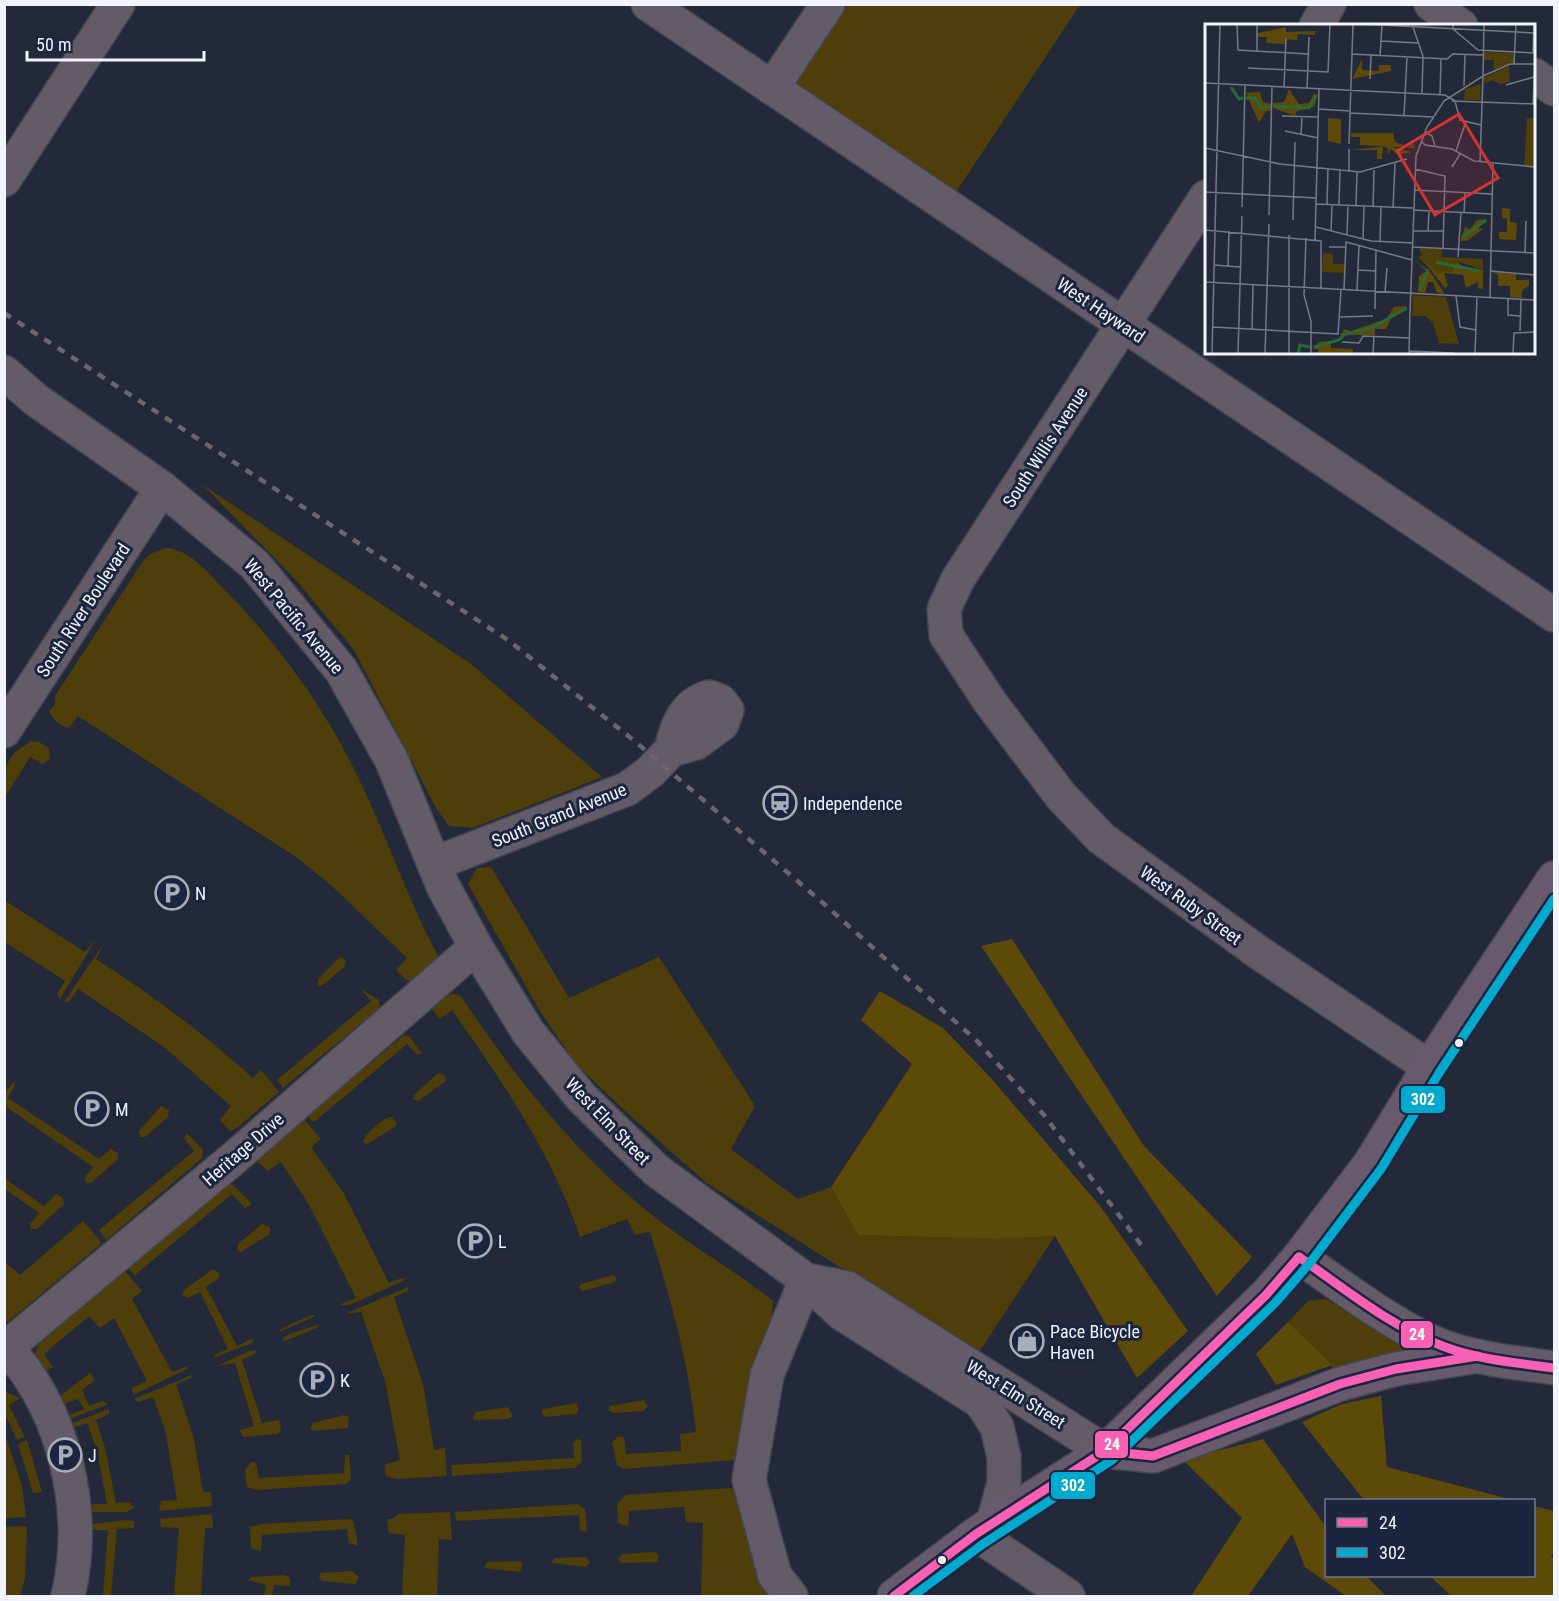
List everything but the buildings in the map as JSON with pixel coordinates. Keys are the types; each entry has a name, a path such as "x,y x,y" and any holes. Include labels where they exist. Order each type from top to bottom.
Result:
{"main road":[{"path":"894,1596 985,1528 1105,1451 1266,1295 1299,1257 1371,1161 1554,878"},
{"path":"1105,1451 1154,1456 1340,1384 1396,1369 1478,1356"}],"street":[{"path":"4,180 118,4"},
{"name":"West Hayward","path":"648,4 1554,615"},
{"path":"772,88 828,4"},
{"path":"1317,24 1329,4"},
{"path":"1431,4 1458,24"},
{"path":"1535,76 1554,89"},
{"name":"South Willis Avenue","path":"990,702 946,635 944,609 958,579 1125,326 1205,199"},
{"name":"West Pacific Avenue","path":"4,372 36,400 162,488 255,565 341,670 391,759 436,863 443,886 476,947"},
{"name":"South River Boulevard","path":"4,731 162,488"},
{"name":"West Ruby Street","path":"990,702 1061,796 1101,838 1258,952 1429,1068"},
{"name":"South Grand Avenue","path":"436,863 627,789 650,772 671,750"},
{"name":"West Elm Street","path":"476,947 528,1032 582,1098 623,1139 686,1194 806,1280 841,1313 981,1402 1001,1405 1057,1440 1105,1451"},
{"name":"Heritage Drive","path":"6,1346 227,1163 476,947"},
{"path":"1299,1257 1400,1325 1434,1342 1478,1356 1554,1368"},
{"path":"791,1596 775,1576 749,1480 767,1375 806,1280"},
{"name":"West Elm Street","path":"806,1280 847,1288 1105,1451"},
{"path":"6,1346 35,1386 54,1428 68,1470 75,1519 75,1554 68,1596"},
{"name":"West Elm Street","path":"981,1402 997,1427 1004,1457 1004,1483 985,1528"},
{"path":"985,1528 1068,1596"}],"shaded area":[{"path":"848,5 1080,5 954,195 797,86 799,76"},
{"path":"203,485 471,664 602,777 473,828 449,826 436,808 354,650 295,579"},
{"path":"166,548 183,553 198,563 266,635 304,685 338,738 366,794 418,916 438,956 434,966 413,982 406,980 396,970 407,958 333,887 296,857 78,716 69,728 55,720 49,711 55,704 55,696 143,561 150,554"},
{"path":"30,741 39,742 49,748 50,759 42,764 30,757 5,797 7,765 13,754"},
{"path":"491,867 569,998 659,957 755,1106 731,1149 798,1199 831,1187 858,1235 994,1239 1055,1236 978,1354 708,1184 576,1064 540,1011 468,884 477,868"},
{"path":"4,900 85,952 96,939 60,999 57,994 65,981 5,942"},
{"path":"1012,939 1144,1146 1252,1257 1217,1296 981,946"},
{"path":"104,943 96,959 177,1015 253,1078 261,1070 279,1092 238,1127 230,1131 220,1120 231,1106 164,1047 78,989 69,1002 64,1002"},
{"path":"340,957 346,960 344,967 322,986 317,986 318,979"},
{"path":"361,989 379,1000 380,1005 377,1010 283,1088 277,1080 371,1001"},
{"path":"880,991 943,1028 991,1078 1100,1206 1188,1331 1137,1378 1055,1236 994,1239 858,1235 831,1187 912,1064 861,1020"},
{"path":"453,994 460,995 528,1089 606,1175 665,1225 773,1301 772,1318 763,1342 738,1457 735,1460 624,1469 617,1465 612,1443 618,1436 624,1438 626,1454 681,1451 680,1434 696,1432 684,1356 650,1232 635,1235 627,1219 580,1237 555,1176 507,1091 452,1010 440,1019 432,1009 440,998"},
{"path":"404,1035 409,1036 422,1054 417,1054 407,1044 314,1122 307,1116"},
{"path":"438,1073 444,1075 446,1081 418,1101 413,1099 415,1094"},
{"path":"14,1081 15,1085 8,1098 99,1159 111,1149 118,1153 118,1159 91,1183 86,1183 85,1177 93,1167 5,1106 5,1093"},
{"path":"161,1106 169,1110 168,1117 145,1137 140,1137 139,1131"},
{"path":"392,1117 397,1123 396,1126 368,1144 363,1143 374,1127"},
{"path":"304,1119 321,1139 311,1147 343,1192 389,1283 402,1278 406,1280 349,1305 342,1306 341,1304 356,1298 308,1203 281,1162 268,1171 258,1162 257,1158 261,1158"},
{"path":"187,1133 203,1150 202,1158 106,1240 99,1230 194,1151 184,1138"},
{"path":"4,1178 44,1206 56,1194 63,1198 64,1204 37,1229 31,1229 30,1224 39,1213 5,1189"},
{"path":"228,1184 232,1184 252,1204 245,1208 232,1194 135,1275 128,1268"},
{"path":"83,1221 102,1243 5,1322 5,1262 20,1275"},
{"path":"262,1224 270,1227 270,1234 241,1252 237,1250 238,1244"},
{"path":"213,1269 219,1273 219,1278 206,1287 237,1346 251,1339 254,1342 214,1358 216,1354 228,1349 200,1292 188,1298 182,1295 184,1290"},
{"path":"125,1271 142,1291 132,1299 172,1372 185,1367 189,1368 133,1395 132,1388 147,1381 114,1318 100,1328 89,1316 44,1354 53,1367 47,1370 33,1357 38,1345"},
{"path":"613,1275 617,1279 614,1282 583,1291 579,1288 581,1284"},
{"path":"408,1287 408,1291 394,1297 423,1384 434,1450 445,1448 447,1476 396,1479 386,1476 384,1465 400,1460 385,1381 361,1312 345,1314"},
{"path":"1326,1299 1408,1352 1335,1370 1288,1322 1308,1301"},
{"path":"312,1315 316,1316 279,1332 280,1329"},
{"path":"1288,1322 1332,1365 1276,1385 1256,1354"},
{"path":"319,1324 317,1328 285,1341 282,1340 287,1335"},
{"path":"257,1350 255,1354 242,1360 262,1423 279,1420 281,1430 278,1434 243,1437 240,1430 254,1426 235,1363 217,1366 249,1351"},
{"path":"90,1373 95,1380 82,1390 89,1406 103,1401 108,1404 68,1420 69,1415 84,1409 78,1399 63,1404 59,1397"},
{"path":"192,1375 191,1378 176,1384 194,1439 203,1492 211,1492 212,1506 159,1511 161,1501 177,1500 165,1429 153,1397 138,1402 134,1399"},
{"path":"4,1391 20,1398 9,1405 25,1437 17,1440 5,1414"},
{"path":"1381,1396 1387,1467 1509,1499 1363,1499 1302,1422 1342,1404"},
{"path":"644,1400 648,1407 643,1411 613,1413 608,1410 610,1406"},
{"path":"576,1403 579,1409 576,1414 545,1417 541,1413 543,1409"},
{"path":"508,1407 513,1416 508,1419 473,1420 475,1412"},
{"path":"109,1409 109,1414 96,1420 105,1448 116,1503 130,1502 134,1508 126,1512 90,1512 93,1504 107,1504 97,1450 87,1423 73,1428 70,1424"},
{"path":"344,1415 349,1417 348,1428 313,1431 310,1429 313,1423"},
{"path":"5,1435 22,1485 26,1517 5,1518"},
{"path":"577,1439 581,1440 582,1462 575,1468 452,1476 451,1465 574,1458 573,1443"},
{"path":"1263,1439 1325,1526 1325,1577 1367,1577 1386,1596 1346,1596 1305,1567 1292,1534 1248,1596 1191,1596 1242,1518 1183,1460"},
{"path":"27,1440 42,1492 33,1493 18,1444"},
{"path":"345,1455 349,1455 351,1479 346,1484 257,1490 247,1487 245,1470 251,1462 256,1463 259,1478 344,1473"},
{"path":"730,1488 738,1491 777,1596 701,1596 703,1523 686,1522 684,1507 629,1511 628,1527 618,1523 617,1504 626,1495"},
{"path":"577,1504 585,1509 587,1530 585,1532 580,1530 579,1515 456,1521 455,1512"},
{"path":"1535,1506 1554,1511 1554,1551 1551,1556 1554,1558 1554,1596 1451,1596 1431,1577 1535,1577"},
{"path":"450,1512 452,1540 439,1539 437,1596 402,1596 405,1535 389,1533 387,1519 392,1519 399,1514"},
{"path":"212,1514 213,1528 205,1528 201,1596 174,1596 179,1528 161,1527 160,1519"},
{"path":"351,1519 354,1523 358,1546 349,1543 347,1529 262,1535 261,1551 251,1548 250,1527 261,1524"},
{"path":"134,1521 134,1528 117,1529 111,1596 103,1596 108,1530 93,1530 91,1524"},
{"path":"27,1526 25,1578 20,1596 5,1596 5,1527"},
{"path":"654,1552 659,1555 657,1562 621,1563 618,1559 622,1554"},
{"path":"586,1557 590,1563 586,1567 551,1563 555,1558"},
{"path":"518,1561 523,1564 520,1572 484,1568 487,1562"},
{"path":"352,1571 359,1577 355,1584 322,1581 319,1578 321,1573"},
{"path":"285,1575 290,1578 290,1586 274,1585 272,1596 264,1596 266,1585 248,1580 251,1577"}],"railway":[{"path":"4,313 508,640 637,743 823,903 977,1041 1044,1115 1142,1246"}],"transit line":[{"name":"302","path":"913,1596 983,1544 1112,1460 1275,1303 1309,1264 1381,1169 1439,1073 1554,899"},
{"name":"24","path":"1299,1257 1387,1318 1425,1339 1472,1355 1554,1368"},
{"name":"24","path":"894,1596 976,1534 1105,1451 1266,1295 1299,1257"},
{"name":"24","path":"1105,1451 1153,1456 1340,1384 1396,1369 1478,1356"}],"place":[{"name":"Independence","path":"780,803"},
{"name":"N","path":"172,893"},
{"name":"M","path":"92,1109"},
{"name":"L","path":"475,1241"},
{"name":"Pace Bicycle Haven","path":"1027,1341"},
{"name":"K","path":"317,1380"},
{"name":"J","path":"65,1455"}]}
